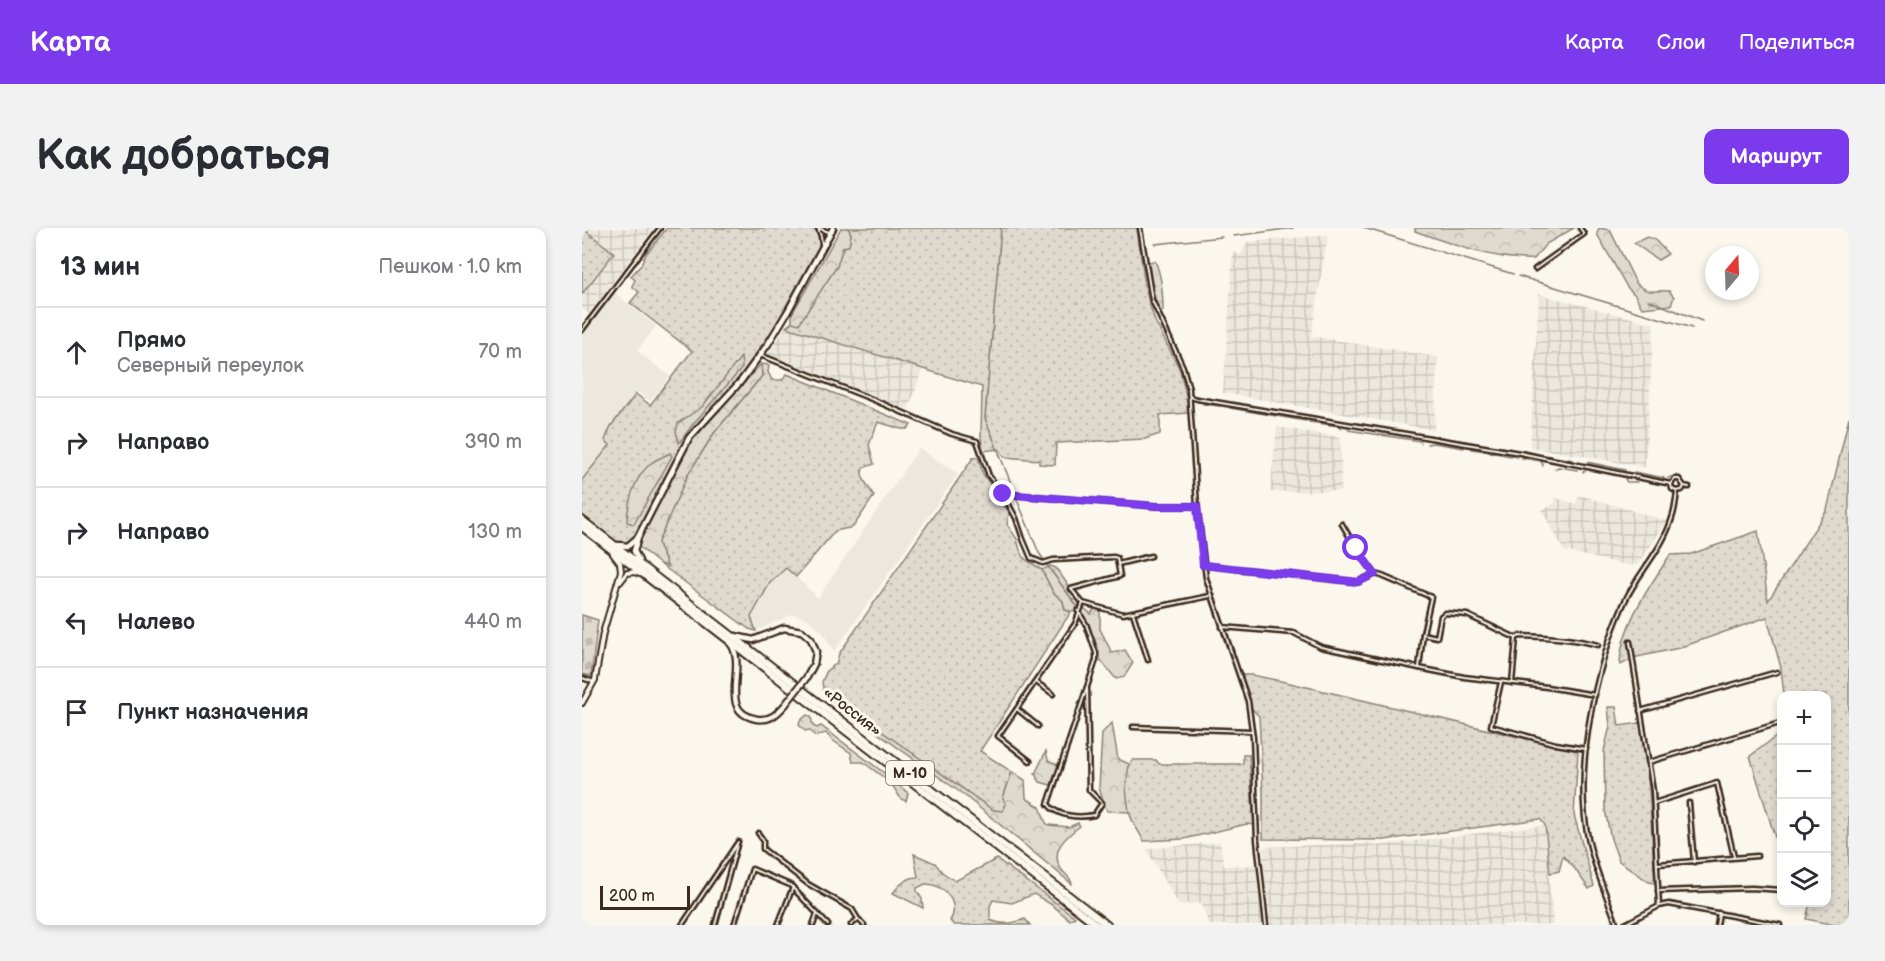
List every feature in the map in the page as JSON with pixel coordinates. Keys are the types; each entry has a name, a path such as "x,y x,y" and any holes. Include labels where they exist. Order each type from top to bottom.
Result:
{"highway":[{"name":"«Россия»","path":"582,519 651,580 1107,925"},
{"name":"«Россия»","path":"582,527 644,568 1096,924"}],"main road":[{"path":"644,568 635,554 638,537 689,438 730,394 760,355 788,311 831,229"},
{"path":"607,543 627,546 638,537"},
{"path":"582,703 594,682 620,564 607,543"},
{"path":"616,588 622,577 629,572 636,572 651,580"},
{"path":"784,628 801,631 811,639 816,649 815,660 807,677 775,716 763,720 747,716 739,710 734,693 736,656 725,634 753,640 784,628"}],"street":[{"path":"582,330 660,228"},
{"path":"818,228 827,232 831,229"},
{"path":"818,228 822,239 821,250"},
{"path":"1140,228 1152,300 1183,367 1190,397 1197,506 1203,565 1210,596 1248,701 1252,731 1257,840 1266,925"},
{"path":"1535,269 1585,236 1580,228"},
{"path":"760,355 952,434 977,441 989,476 1003,494 1016,518 1031,558 1043,563 1053,560 1114,557 1120,576 1071,590 1083,603 1115,613 1133,613 1210,596"},
{"path":"1190,397 1520,453 1671,484"},
{"path":"1682,473 1680,479 1684,486 1689,487"},
{"path":"1671,484 1675,479 1680,479"},
{"path":"1671,484 1672,489 1677,491"},
{"path":"1677,491 1684,486"},
{"path":"1617,925 1597,872 1588,838 1584,805 1587,749 1595,695 1619,614 1631,588 1667,530 1673,517 1677,491"},
{"path":"1003,494 1156,506 1197,506"},
{"path":"1342,524 1375,574 1431,597 1423,634 1419,669"},
{"path":"1118,564 1151,556"},
{"path":"1203,565 1358,582 1375,574"},
{"path":"1030,761 998,736 1075,624 1078,611 1083,603"},
{"path":"1078,611 1086,624 1096,653 1096,660 1087,687 1049,802 1051,808 1057,812 1075,816 1094,815 1101,805 1101,802 1089,790 1087,687"},
{"path":"1133,613 1148,660"},
{"path":"1423,634 1437,637 1440,616 1445,613 1467,615 1516,638 1521,636 1550,637 1598,645"},
{"path":"1222,627 1294,633 1321,647 1419,669 1595,695"},
{"path":"1512,683 1516,638"},
{"path":"1630,642 1654,803 1659,906"},
{"path":"1640,711 1777,672"},
{"path":"582,678 594,682"},
{"path":"1036,682 1053,694"},
{"path":"1501,682 1491,726 1556,744 1587,749"},
{"path":"1017,709 1038,726"},
{"path":"1649,762 1777,724"},
{"path":"1133,727 1252,731"},
{"path":"1654,803 1717,783 1734,857"},
{"path":"1689,803 1694,862"},
{"path":"758,833 763,840 763,849 808,884 852,909 864,925"},
{"path":"682,925 738,842 715,925"},
{"path":"1658,864 1757,856"},
{"path":"734,925 750,872 754,869 793,887 828,925"},
{"path":"778,925 793,887"},
{"path":"1658,891 1752,888 1777,890"},
{"path":"1623,925 1659,906 1669,904 1780,925"},
{"path":"1717,925 1719,912"},
{"path":"813,925 818,914"},
{"path":"851,925 858,919"}],"shaded area":[{"path":"582,228 654,228 589,314 582,309 582,294 613,253"},
{"path":"1328,235 1311,336 1438,357 1434,430 1223,393 1233,252 1241,255 1247,242"},
{"path":"614,292 656,326 637,351 670,376 650,401 638,392 611,426 610,444 582,480 582,334"},
{"path":"1539,294 1654,324 1645,467 1530,447"},
{"path":"786,327 924,367 908,410 790,362 767,355"},
{"path":"1277,427 1341,437 1341,491 1270,492"},
{"path":"919,448 958,474 834,652 822,631 808,619 793,614 756,631 751,617 770,583 786,567 818,598"},
{"path":"1579,495 1667,521 1638,565 1626,565 1564,551 1542,510 1554,504 1556,498 1576,504"},
{"path":"1545,825 1553,925 1268,925 1263,847 1373,843 1374,846"},
{"path":"1220,842 1224,866 1258,865 1262,923 1260,925 1209,925 1201,903 1179,905 1146,849"}],"green space":[{"path":"582,228 614,253 582,294"},
{"path":"667,228 815,228 820,244 774,328 739,378 685,438 632,540 627,544 620,544 582,515 582,480 610,445 605,440 611,426 636,394 650,405 692,351 630,303 639,292 632,286 635,280 631,276"},
{"path":"841,228 848,228 851,234 849,246 843,247 837,266 799,324 792,322 792,314"},
{"path":"848,228 1137,228 1149,303 1155,321 1180,370 1189,408 1188,413 1160,415 1160,434 1145,439 1056,443 1055,465 1039,464 1039,460 1005,457 999,449 983,451 982,387 786,327 792,322 799,323 837,266 843,247 849,245 851,234"},
{"path":"1415,228 1574,228 1546,244 1534,259 1519,259 1474,251 1415,231"},
{"path":"1599,228 1610,230 1636,283 1649,291 1669,291 1674,297 1671,305 1642,308 1635,295 1627,287 1597,234"},
{"path":"1647,237 1654,239 1668,254 1658,260 1634,243"},
{"path":"1155,261 1162,291 1163,310 1160,312 1152,292 1148,262"},
{"path":"741,357 742,368 679,443 676,432 678,423 702,407"},
{"path":"761,364 769,365 768,372 772,380 782,380 787,374 911,425 907,429 901,429 878,422 869,445 874,464 863,468 862,474 874,496 853,527 835,531 796,577 786,568 770,583 751,617 756,631 749,629 660,564 667,566 658,542 687,476 714,433 762,376"},
{"path":"761,364 762,376 714,433 687,476 658,542 667,566 660,564 639,547 642,537 692,441"},
{"path":"1849,417 1849,925 1834,925 1806,919 1809,907 1831,907 1831,691 1784,691 1781,668 1767,617 1679,648 1637,657 1620,665 1621,651 1631,622 1645,593 1670,555 1691,554 1758,531 1768,601 1827,510"},
{"path":"670,453 672,456 634,524 627,522 630,499 639,477 651,463"},
{"path":"978,457 983,474 1009,512 1007,524 1017,539 1025,559 1042,570 1053,592 1063,601 1065,610 1071,612 980,751 1012,772 1003,798 1006,804 1003,811 993,810 865,720 865,724 824,694 822,682 827,670 836,664 839,654 973,458"},
{"path":"1050,566 1056,568 1080,602 1074,612 1065,610 1063,601 1053,592 1042,570"},
{"path":"1084,608 1091,614 1094,609 1100,610 1100,629 1112,653 1125,650 1133,663 1124,677 1116,679 1098,657 1096,644 1080,611"},
{"path":"582,615 598,620 591,676 582,674"},
{"path":"1242,675 1290,683 1578,751 1574,815 1594,886 1589,889 1563,856 1559,871 1550,873 1545,825 1540,819 1384,840 1263,839 1259,716 1252,709"},
{"path":"1608,707 1616,707 1619,726 1640,723 1649,788 1655,883 1649,882 1619,861 1611,839 1605,810 1604,751 1610,726"},
{"path":"807,715 811,717 813,726 817,728 821,726 891,778 908,793 906,801 901,799 891,783 863,762 853,762 851,753 826,733 815,736 809,730 805,731 799,725"},
{"path":"864,719 993,810 1003,811 1006,804 1003,798 1012,772 1025,780 1026,798 1040,807 1046,823 1069,827 1078,823 1080,826 1061,844 1057,856 1061,869 1072,884 964,795 865,724"},
{"path":"1112,723 1118,759 1129,764 1126,789 1129,812 1107,811 1099,788 1102,733"},
{"path":"1777,736 1777,844 1750,756"},
{"path":"1046,751 1048,760 1058,765 1051,785 1040,782 1035,774"},
{"path":"1243,755 1249,755 1254,825 1247,824 1184,839 1144,841 1131,819 1127,799 1126,777 1133,760 1156,760 1159,764 1243,764"},
{"path":"914,854 935,863 942,872 955,881 997,859 1075,917 1070,920 1034,894 1012,903 993,900 990,906 990,920 1007,923 1025,919 1030,925 954,925 950,921 953,914 952,902 949,896 938,887 925,884 917,888 923,908 893,893 910,878 918,877"}],"waterway":[{"path":"1001,228 985,418 1014,491"},
{"path":"1234,236 1293,228"},
{"path":"1364,228 1513,274"},
{"path":"1155,244 1222,237"},
{"path":"1518,276 1692,328"},
{"path":"1648,300 1702,321"},
{"path":"1203,404 1220,406"},
{"path":"1230,408 1306,421"},
{"path":"1309,422 1339,426 1342,429"},
{"path":"1348,430 1421,443"},
{"path":"1429,435 1443,438"},
{"path":"1452,439 1481,444"},
{"path":"1427,444 1464,448"},
{"path":"1490,445 1511,449"},
{"path":"1472,449 1485,451"},
{"path":"1521,451 1535,453"},
{"path":"1489,452 1517,457"},
{"path":"1544,455 1573,460"},
{"path":"1522,458 1541,461 1543,466"},
{"path":"1587,462 1625,470"},
{"path":"1554,469 1559,467 1577,470"},
{"path":"1583,472 1587,469 1624,477 1627,482 1637,482"},
{"path":"1634,472 1664,478"},
{"path":"1668,478 1677,475"},
{"path":"1016,497 1044,560 1077,557"},
{"path":"1047,565 1076,605"}],"route":[{"path":"1003,494 1156,506 1197,506 1203,565 1358,582 1375,574 1356,548"}]}
